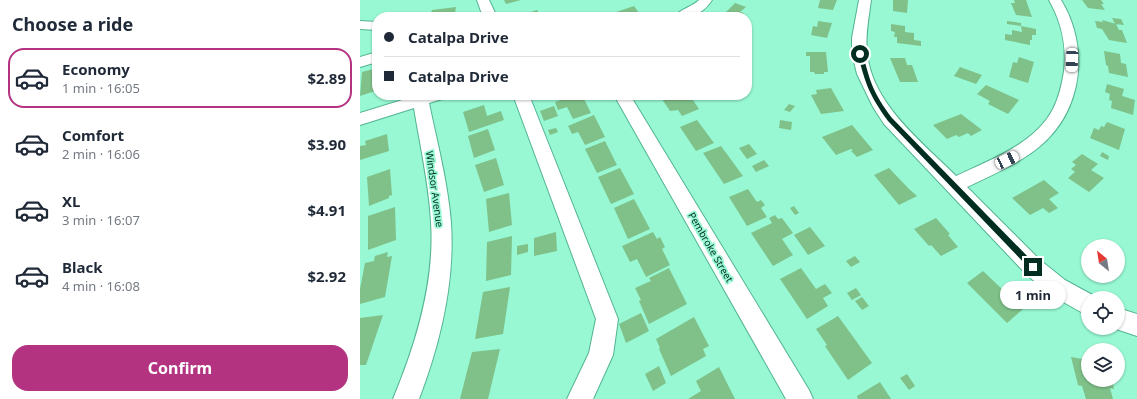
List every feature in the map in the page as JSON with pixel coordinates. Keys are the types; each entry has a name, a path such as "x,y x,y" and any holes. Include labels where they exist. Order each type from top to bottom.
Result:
{"street":[{"path":"483,0 488,12"},
{"path":"690,12 698,8 706,0"},
{"path":"865,0 859,44 862,64 868,84 876,101 890,120 1033,267 1057,287 1081,301"},
{"path":"953,185 1020,153 1054,124 1069,91 1072,60 1068,30 1055,0"},
{"path":"360,25 372,26"},
{"path":"360,62 372,58"},
{"path":"360,119 416,100"},
{"name":"Windsor Avenue","path":"406,399 425,342 434,307 440,267 441,222 425,100"},
{"path":"523,100 607,319 601,355 580,399"},
{"name":"Pembroke Street","path":"625,100 800,399"},
{"path":"1125,321 1137,325"}],"building":[{"path":"504,0 521,0 506,4"},
{"path":"820,0 837,0 833,10 818,8"},
{"path":"893,0 908,0 907,13 893,11"},
{"path":"1014,0 1026,0 1032,17 1016,15 1011,3 1015,3"},
{"path":"1082,0 1101,0 1104,4 1101,4 1105,10 1088,8"},
{"path":"735,3 746,7 740,12 726,12"},
{"path":"634,6 638,12 616,12"},
{"path":"456,7 455,12 431,12 432,10"},
{"path":"1112,18 1121,19 1124,25 1115,24"},
{"path":"1102,20 1116,24 1119,30 1122,30 1127,43 1109,40 1102,29 1097,28 1095,21 1103,22"},
{"path":"818,21 832,23 827,38 811,35 813,26 817,27"},
{"path":"1007,21 1021,23 1021,26 1007,24"},
{"path":"891,24 905,26 905,32 914,33 914,40 921,41 921,46 897,43 897,37 894,37 895,32 891,31"},
{"path":"1021,26 1036,29 1036,35 1032,35 1030,45 1005,40 1005,34 1012,35 1012,30 1022,32"},
{"path":"1104,51 1120,54 1121,63 1126,64 1128,77 1109,73"},
{"path":"806,52 826,52 828,72 824,72 824,74 815,74 814,72 810,72 810,56 806,56"},
{"path":"1019,57 1034,62 1028,83 1009,77 1013,62 1017,63"},
{"path":"890,58 905,58 907,65 912,65 918,82 900,82"},
{"path":"960,67 982,75 976,84 954,76"},
{"path":"372,69 372,92 360,96 362,72"},
{"path":"1107,84 1124,89 1122,96 1135,100 1133,115 1111,108 1112,101 1109,100 1110,94 1105,92"},
{"path":"986,85 1019,100 1008,114 988,104 990,101 977,94"},
{"path":"831,88 844,111 821,114 811,95 817,94 816,90"},
{"path":"561,100 584,100 591,113 573,119 567,107 558,110 555,102"},
{"path":"663,100 693,100 699,109 682,116 678,110 670,111"},
{"path":"789,104 795,106 790,112 784,110"},
{"path":"484,105 487,116 501,111 504,120 469,132 463,112"},
{"path":"554,106 558,116 544,121 540,111"},
{"path":"961,114 982,130 971,136 968,133 959,137 956,135 947,139 933,125"},
{"path":"594,115 605,137 585,145 578,132 572,134 568,126"},
{"path":"697,120 714,143 696,151 680,127"},
{"path":"780,120 792,122 791,130 779,128"},
{"path":"1107,122 1125,129 1119,150 1090,138 1094,128 1099,130 1101,126 1104,127"},
{"path":"852,125 873,150 857,157 851,149 836,155 822,137"},
{"path":"556,128 558,132 550,135 548,130"},
{"path":"488,129 495,150 474,158 468,136"},
{"path":"387,134 389,151 360,160 360,146 366,145 365,141"},
{"path":"605,141 617,165 597,173 585,149"},
{"path":"749,144 757,154 747,159 739,148"},
{"path":"721,146 743,176 724,184 703,153"},
{"path":"1102,152 1109,156 1108,160 1100,156"},
{"path":"1082,154 1098,164 1091,170 1104,178 1089,192 1068,178 1075,172 1071,169 1076,165 1072,162"},
{"path":"496,158 504,185 484,192 475,165"},
{"path":"764,160 769,166 756,172 752,166"},
{"path":"620,168 634,194 611,204 598,177"},
{"path":"889,168 917,196 899,205 874,175"},
{"path":"390,169 392,195 389,196 389,198 369,206 367,177"},
{"path":"1044,180 1059,193 1049,199 1058,208 1049,213 1043,208 1030,215 1012,198"},
{"path":"748,189 757,202 761,200 765,205 761,208 767,217 747,226 729,197"},
{"path":"509,193 512,225 489,232 486,199"},
{"path":"634,199 650,229 628,239 614,208"},
{"path":"794,206 799,213 795,215 790,208"},
{"path":"395,207 396,240 368,250 368,216"},
{"path":"775,215 778,219 782,218 793,233 782,239 793,255 773,266 751,233 772,223 769,218"},
{"path":"936,218 950,234 948,235 958,247 941,256 931,245 929,246 914,229"},
{"path":"810,227 825,246 808,255 794,235"},
{"path":"556,232 557,251 534,256 534,238"},
{"path":"653,232 657,239 660,237 665,247 662,249 670,265 646,277 637,259 630,262 622,246"},
{"path":"512,236 511,275 486,281 487,242"},
{"path":"528,244 528,252 517,255 517,246"},
{"path":"388,252 387,257 392,256 385,297 360,304 360,289 365,263 374,261 375,256"},
{"path":"855,256 860,262 851,267 846,261"},
{"path":"669,268 687,304 649,324 639,301 641,300 635,288 651,281 649,278"},
{"path":"801,268 816,289 825,284 832,293 823,298 828,306 807,319 780,279"},
{"path":"983,271 1023,309 1007,323 967,283"},
{"path":"510,287 503,334 475,339 483,292"},
{"path":"856,288 861,295 852,300 847,293"},
{"path":"862,297 869,306 862,310 855,301"},
{"path":"641,313 649,331 626,343 619,324"},
{"path":"383,315 366,365 360,365 360,318"},
{"path":"838,316 872,363 848,380 825,346 827,345 816,329"},
{"path":"694,317 709,346 703,349 706,356 671,376 656,339"},
{"path":"500,349 488,399 460,399 472,352"},
{"path":"1071,357 1081,359 1081,386 1078,385"},
{"path":"659,366 666,383 653,391 645,374"},
{"path":"719,367 735,399 688,399 701,391 696,381"},
{"path":"907,374 915,386 909,390 900,378"},
{"path":"880,382 891,399 858,399 857,396"},
{"path":"1082,387 1114,387 1114,389 1110,388 1113,399 1086,399"}],"route":[{"path":"860,54 868,84 876,101 890,120 1033,267"}]}
